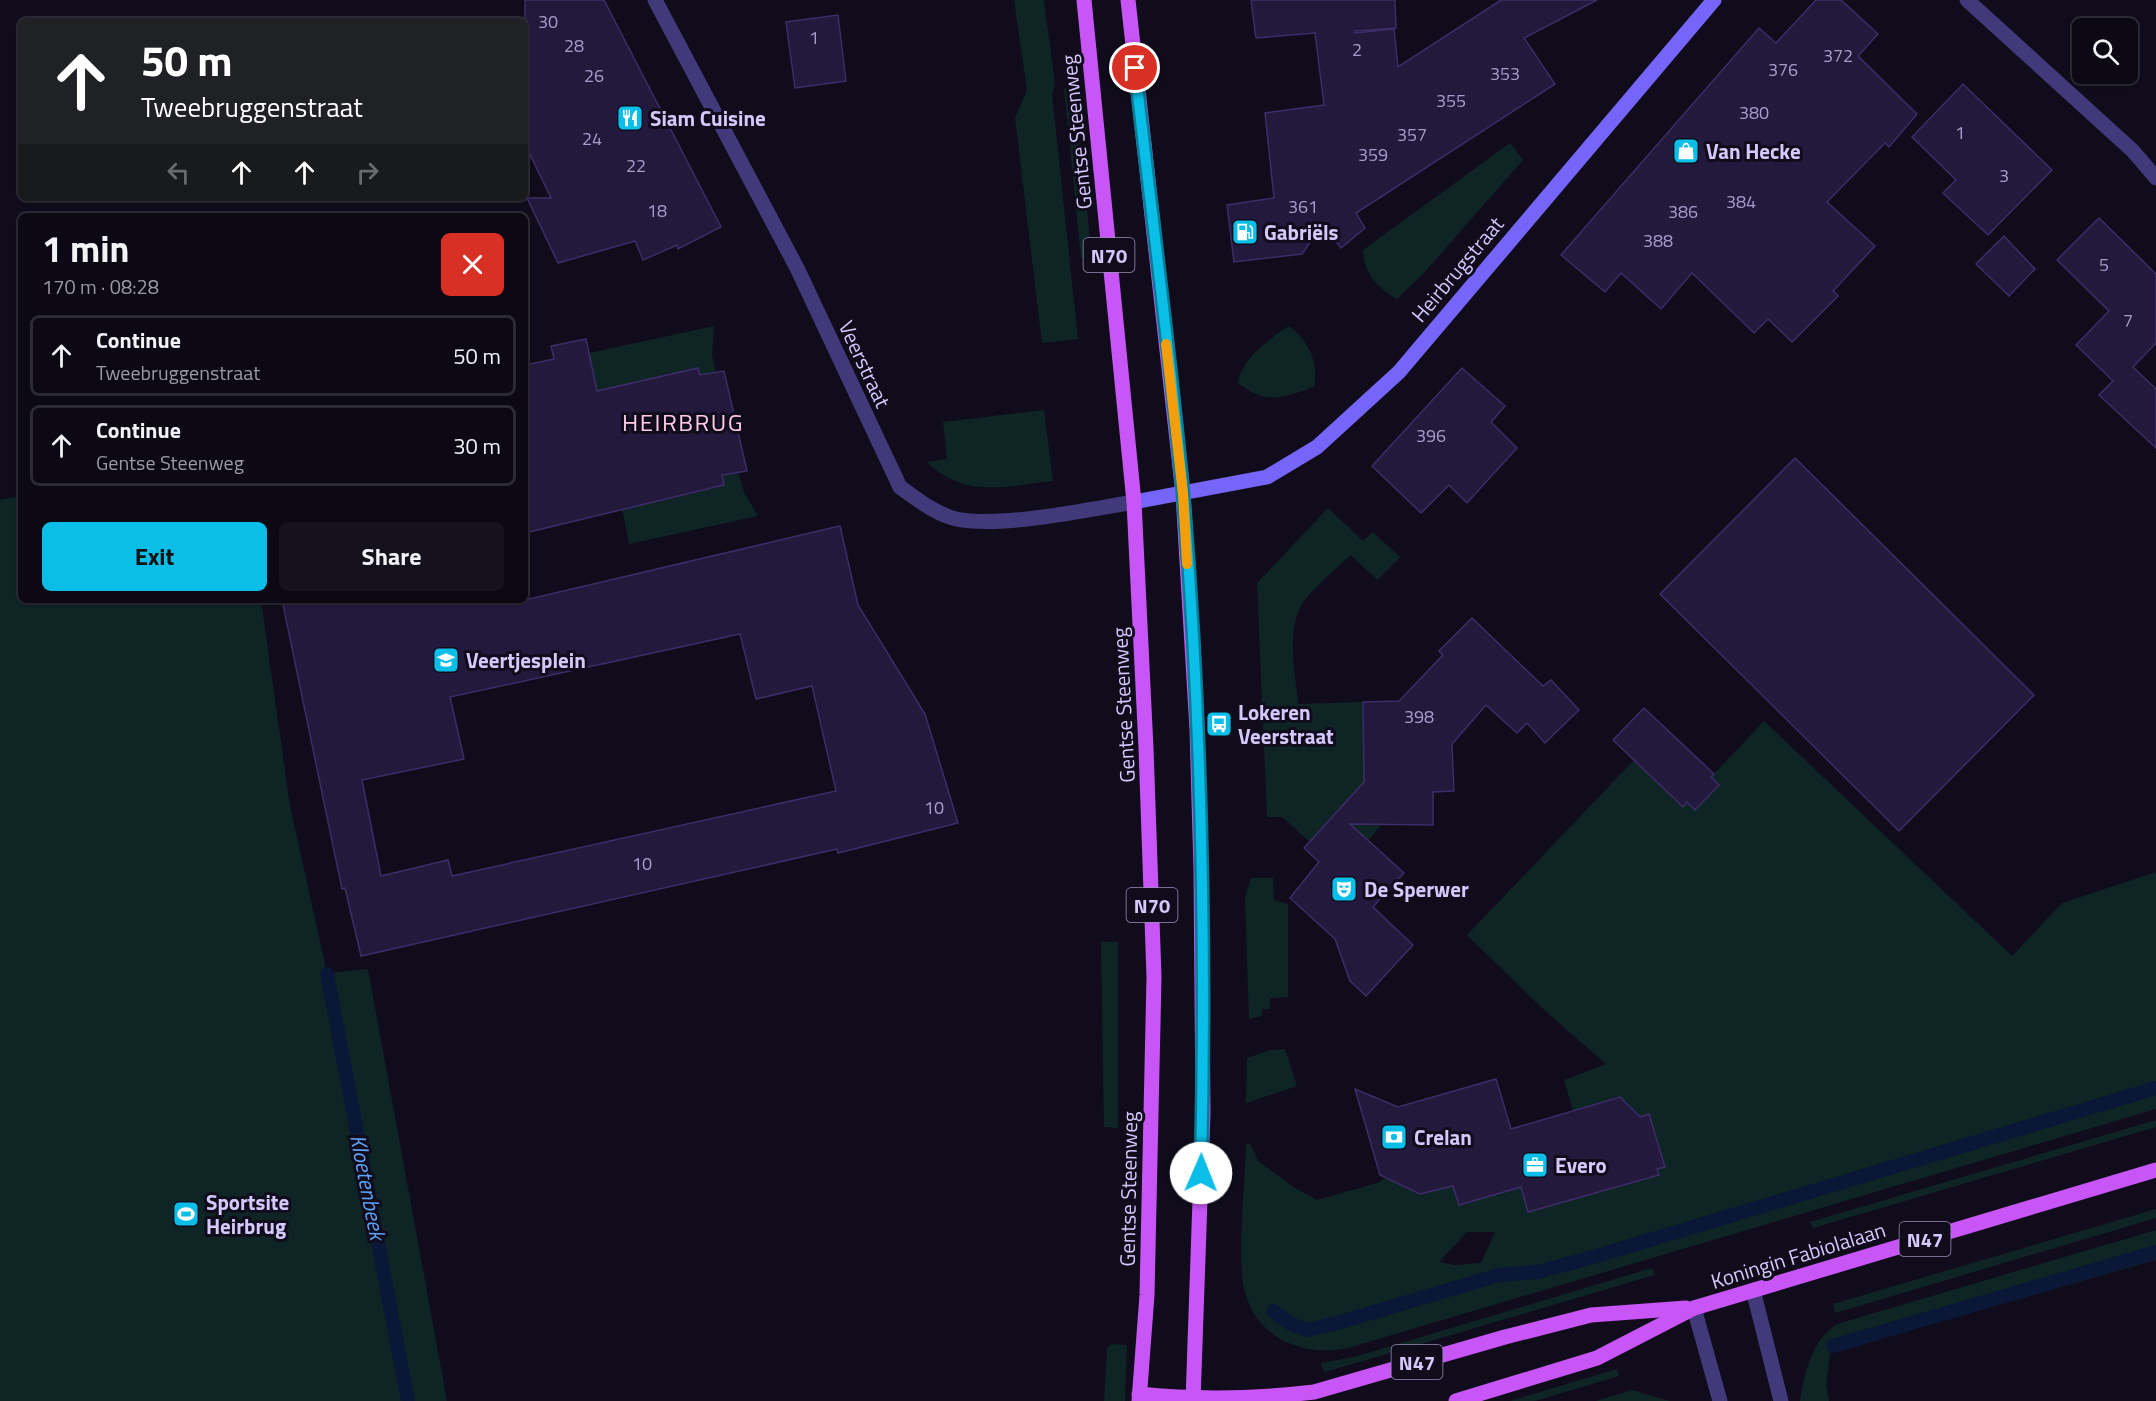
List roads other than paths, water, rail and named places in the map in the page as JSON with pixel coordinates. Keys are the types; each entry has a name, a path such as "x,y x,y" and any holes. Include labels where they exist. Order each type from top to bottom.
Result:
{"main road":[{"name":"N70","path":"1128,0 1183,494 1195,701 1201,870 1203,1113 1193,1400"},
{"name":"Gentse Steenweg","path":"1084,4 1134,502 1154,977 1147,1295 1139,1398"},
{"name":"Koningin Fabiolalaan","path":"1456,1401 1597,1359 1694,1308 2156,1170"},
{"name":"Koningin Fabiolalaan","path":"1139,1398 1193,1400 1281,1396 1314,1392 1505,1337 1591,1316 1694,1308"}],"street":[{"name":"Veerstraat","path":"655,0 796,268 900,487 931,508 955,518 983,520 1047,516 1183,494"},
{"name":"Heirbrugstraat","path":"1183,494 1267,477 1317,447 1383,387 1399,372 1714,0"},
{"path":"1967,0 2133,151 2156,178"},
{"path":"1753,1290 1781,1401"},
{"path":"1694,1308 1720,1401"}],"waterway":[{"name":"Kloetenbeek","path":"327,974 408,1401"},
{"path":"1273,1311 1291,1324 1307,1330 1337,1323 1499,1275 1538,1272 1593,1257 2156,1088"},
{"path":"1833,1346 2156,1252"}],"place":[{"name":"Siam Cuisine","path":"630,118"},
{"name":"Van Hecke","path":"1686,151"},
{"name":"Gabriëls","path":"1245,232"},
{"name":"Veertjesplein","path":"446,660"},
{"name":"Lokeren Veerstraat","path":"1219,724"},
{"name":"De Sperwer","path":"1344,889"},
{"name":"Crelan","path":"1394,1137"},
{"name":"Evero","path":"1535,1165"},
{"name":"Sportsite Heirbrug","path":"186,1214"}],"district":[{"name":"HEIRBRUG","path":"683,422"}]}
